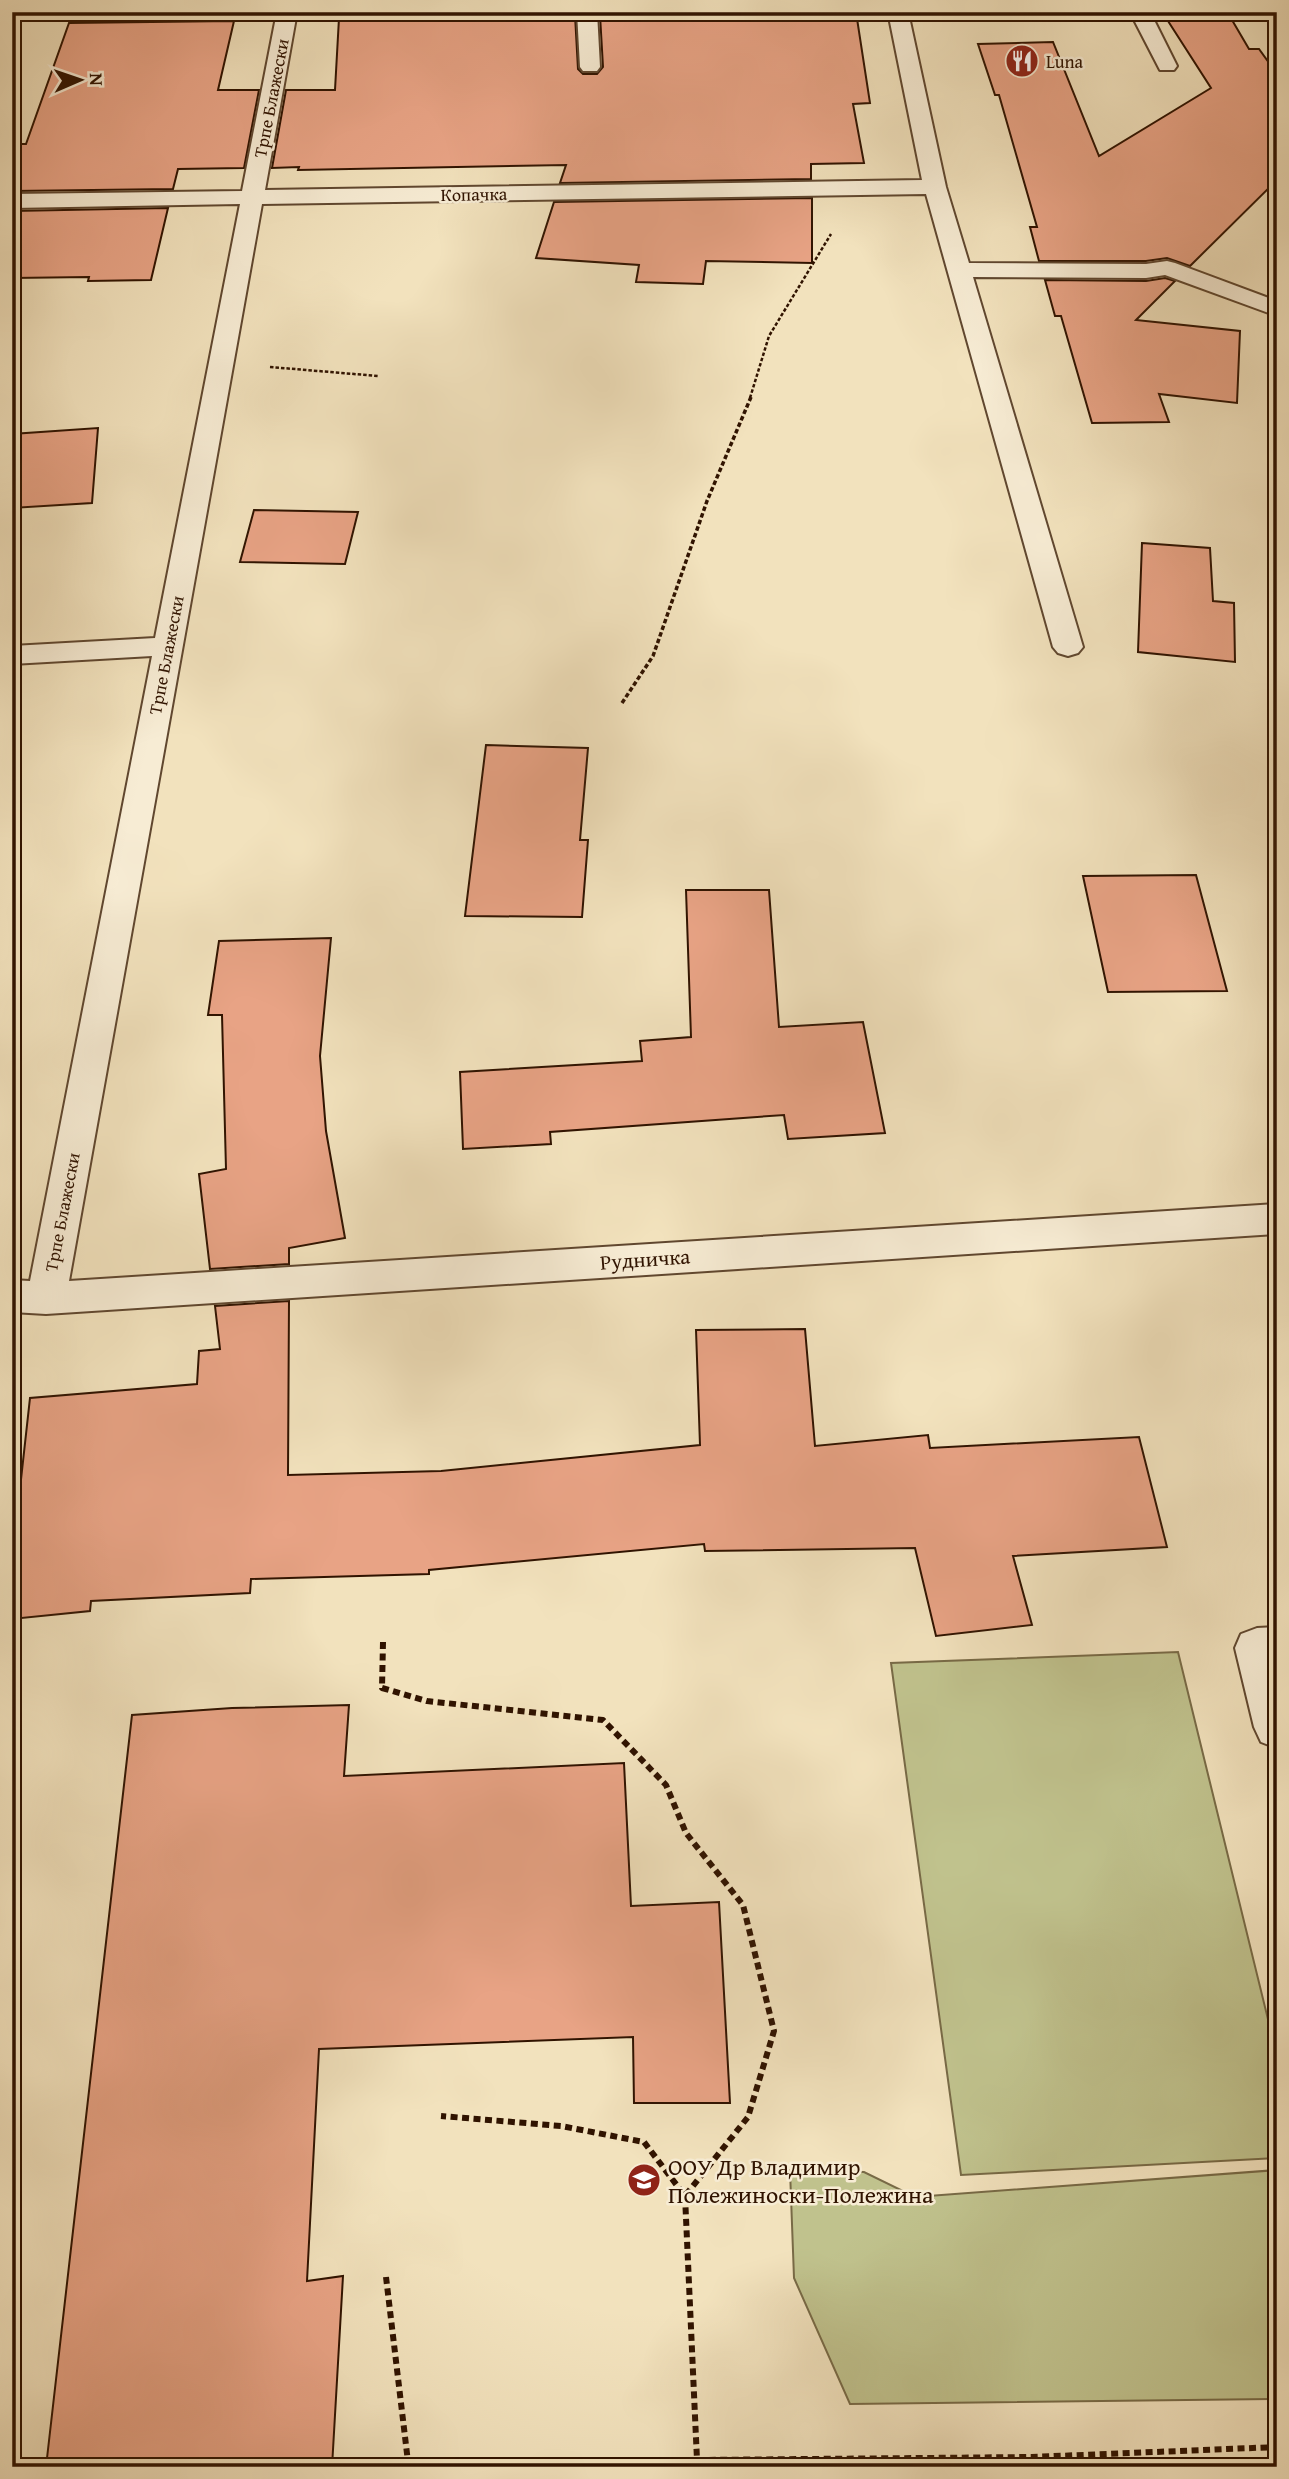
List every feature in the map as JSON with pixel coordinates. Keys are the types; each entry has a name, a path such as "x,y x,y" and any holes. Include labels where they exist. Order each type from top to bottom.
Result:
{"street":[{"name":"Трпе Блажески","path":"29,1297 168,646 288,12"},
{"path":"587,12 590,67"},
{"path":"898,12 935,187 1068,647"},
{"path":"1140,12 1167,66"},
{"name":"Копачка","path":"12,201 935,187"},
{"path":"961,270 1146,271 1167,268 1277,309"},
{"path":"12,654 168,646"},
{"name":"Рудничка","path":"29,1297 1277,1219"},
{"path":"1267,1648 1277,1727"}],"path":[{"path":"622,703 653,656 707,501 750,399 769,336 788,302 811,272 859,188"},
{"path":"220,365 379,376"},
{"path":"383,1642 382,1688 427,1701 603,1720 666,1785 686,1833 743,1905 774,2031 748,2117 685,2196"},
{"path":"441,2116 561,2126 644,2142 685,2196 697,2460"},
{"path":"386,2277 408,2462 1032,2457 1277,2447"}],"green space":[{"path":"1178,1652 1277,2056 1277,2158 961,2175 891,1663"},
{"path":"790,2170 864,2172 915,2197 1277,2170 1277,2399 850,2404 794,2278"}],"building":[{"path":"636,12 856,12 870,103 853,104 864,163 811,164 811,179 560,183 566,165 298,170 299,167 272,168 286,90 335,90 339,18 575,15 578,69 583,74 597,74 603,67 600,15 636,15"},
{"path":"1232,20 1249,49 1259,49 1277,74 1277,180 1190,266 1167,258 1146,261 1039,261 1030,227 1037,227 999,95 995,95 978,44 1053,42 1099,156 1211,88 1168,21"},
{"path":"234,21 218,90 259,90 244,168 178,169 173,189 12,191 12,144 26,144 69,23"},
{"path":"812,198 812,263 706,261 703,284 636,282 639,265 536,258 554,202"},
{"path":"168,208 151,280 88,281 89,277 12,278 12,211"},
{"path":"1165,278 1175,281 1136,320 1240,331 1237,403 1159,394 1169,422 1092,423 1061,316 1055,316 1045,280 1146,281"},
{"path":"98,428 92,503 12,508 12,434"},
{"path":"254,510 358,512 345,564 240,562"},
{"path":"1142,543 1210,548 1213,601 1234,603 1235,662 1138,652"},
{"path":"486,745 588,748 580,840 588,840 582,917 465,916"},
{"path":"1196,875 1227,991 1108,992 1083,876"},
{"path":"686,890 769,890 779,1027 863,1022 885,1133 788,1139 784,1115 550,1132 551,1144 463,1149 460,1072 642,1061 640,1041 691,1037"},
{"path":"331,938 320,1056 326,1131 345,1238 289,1248 289,1264 210,1269 199,1174 226,1169 222,1015 208,1015 219,941"},
{"path":"289,1301 288,1475 441,1471 700,1445 696,1330 805,1329 815,1446 928,1435 930,1448 1139,1437 1167,1547 1013,1556 1032,1625 936,1636 915,1548 705,1551 704,1544 429,1570 429,1574 251,1579 250,1593 91,1601 90,1611 12,1619 12,1561 30,1398 197,1384 199,1351 220,1349 215,1306"},
{"path":"349,1705 344,1776 624,1763 631,1906 719,1902 730,2103 634,2103 633,2037 319,2049 307,2281 343,2276 332,2467 46,2467 132,1715 232,1708"}],"place":[{"name":"Luna","path":"1022,61"},
{"name":"ООУ Др Владимир Полежиноски-Полежина","path":"644,2180"}]}
